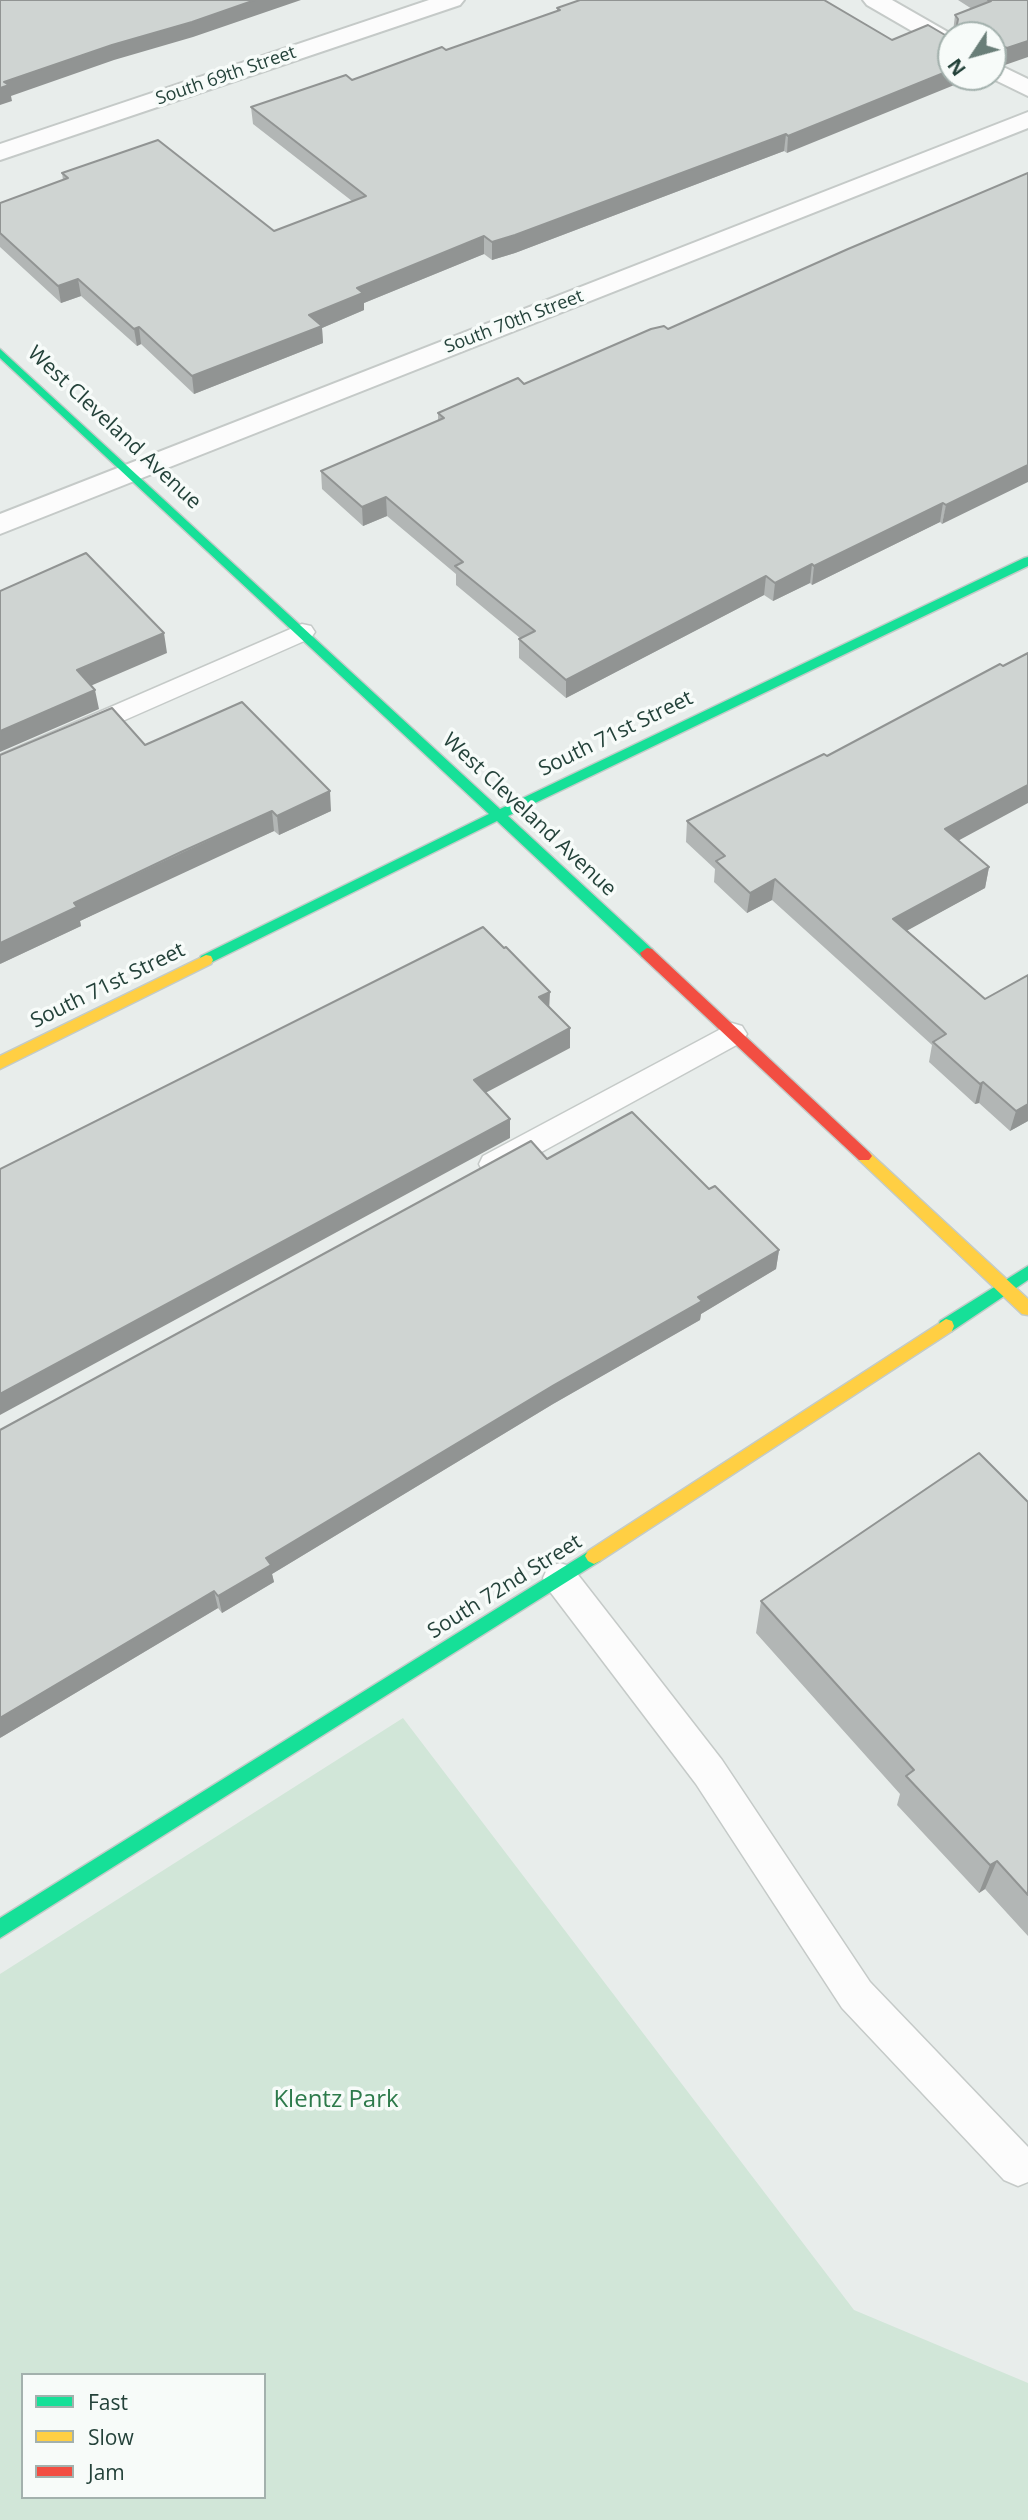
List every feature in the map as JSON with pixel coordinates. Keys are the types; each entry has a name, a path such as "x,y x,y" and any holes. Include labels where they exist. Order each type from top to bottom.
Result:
{"street":[{"name":"South 69th Street","path":"0,152 452,0"},
{"path":"875,0 937,36"},
{"path":"1007,77 1028,89"},
{"name":"South 70th Street","path":"0,525 1028,120"},
{"name":"West Cleveland Avenue","path":"0,352 132,472 1028,1309"},
{"name":"South 71st Street","path":"0,1063 498,815 1028,561"},
{"name":"South 72nd Street","path":"0,1929 560,1578 1028,1272"}],"lane":[{"path":"0,766 302,632"},
{"path":"472,1176 732,1034"},
{"path":"560,1578 709,1772 856,1995 1018,2166"}],"green space":[{"name":"Klentz Park","path":"403,1718 854,2310 1028,2383 1028,2520 0,2520 0,1974"}],"building":[{"path":"0,0 255,0 4,82 9,85 0,88"},
{"path":"580,0 824,0 892,40 928,25 937,30 937,76 788,136 786,134 515,235 492,242 484,236 357,288 363,293 309,315 322,326 192,376 139,327 134,329 78,279 58,286 0,233 0,203 68,178 62,173 158,140 274,231 366,196 251,107 346,75 352,80 442,47 446,50 560,10 557,8"},
{"path":"988,0 1028,0 1028,41 1007,48 1007,21 958,21 955,15 991,1"},
{"path":"1028,173 1028,465 775,583 766,576 566,680 519,639 535,631 455,566 463,562 386,497 362,507 321,471 444,418 438,413 518,378 524,384 651,329 664,326 668,329"},
{"path":"86,553 164,633 77,670 95,690 0,731 0,591"},
{"path":"1028,653 1028,785 945,829 989,867 893,919 985,999 1028,975 1028,1104 1016,1111 983,1082 980,1084 933,1042 946,1034 775,879 750,893 716,861 725,856 687,821 824,754 827,756 1000,664 1003,666"},
{"path":"242,702 330,791 277,816 272,811 181,852 74,903 77,907 0,943 0,755 112,708 145,745"},
{"path":"483,927 550,992 539,997 570,1028 474,1080 510,1119 0,1394 0,1169"},
{"path":"632,1112 709,1189 715,1186 779,1250 698,1297 702,1301 554,1385 266,1558 271,1565 218,1596 214,1591 0,1718 0,1430 531,1141 547,1159"},
{"path":"979,1453 1028,1502 1028,1895 997,1861 990,1865 906,1776 914,1770 761,1601"}],"traffic: fast":[{"path":"0,352 647,953"},
{"path":"206,960 567,781 1028,561"},
{"path":"946,1326 1028,1272"},
{"path":"0,1929 594,1556"}],"traffic: slow":[{"path":"0,1063 206,960"},
{"path":"864,1156 1028,1309"},
{"path":"594,1556 946,1326"}],"traffic: jam":[{"path":"647,953 864,1156"}]}
